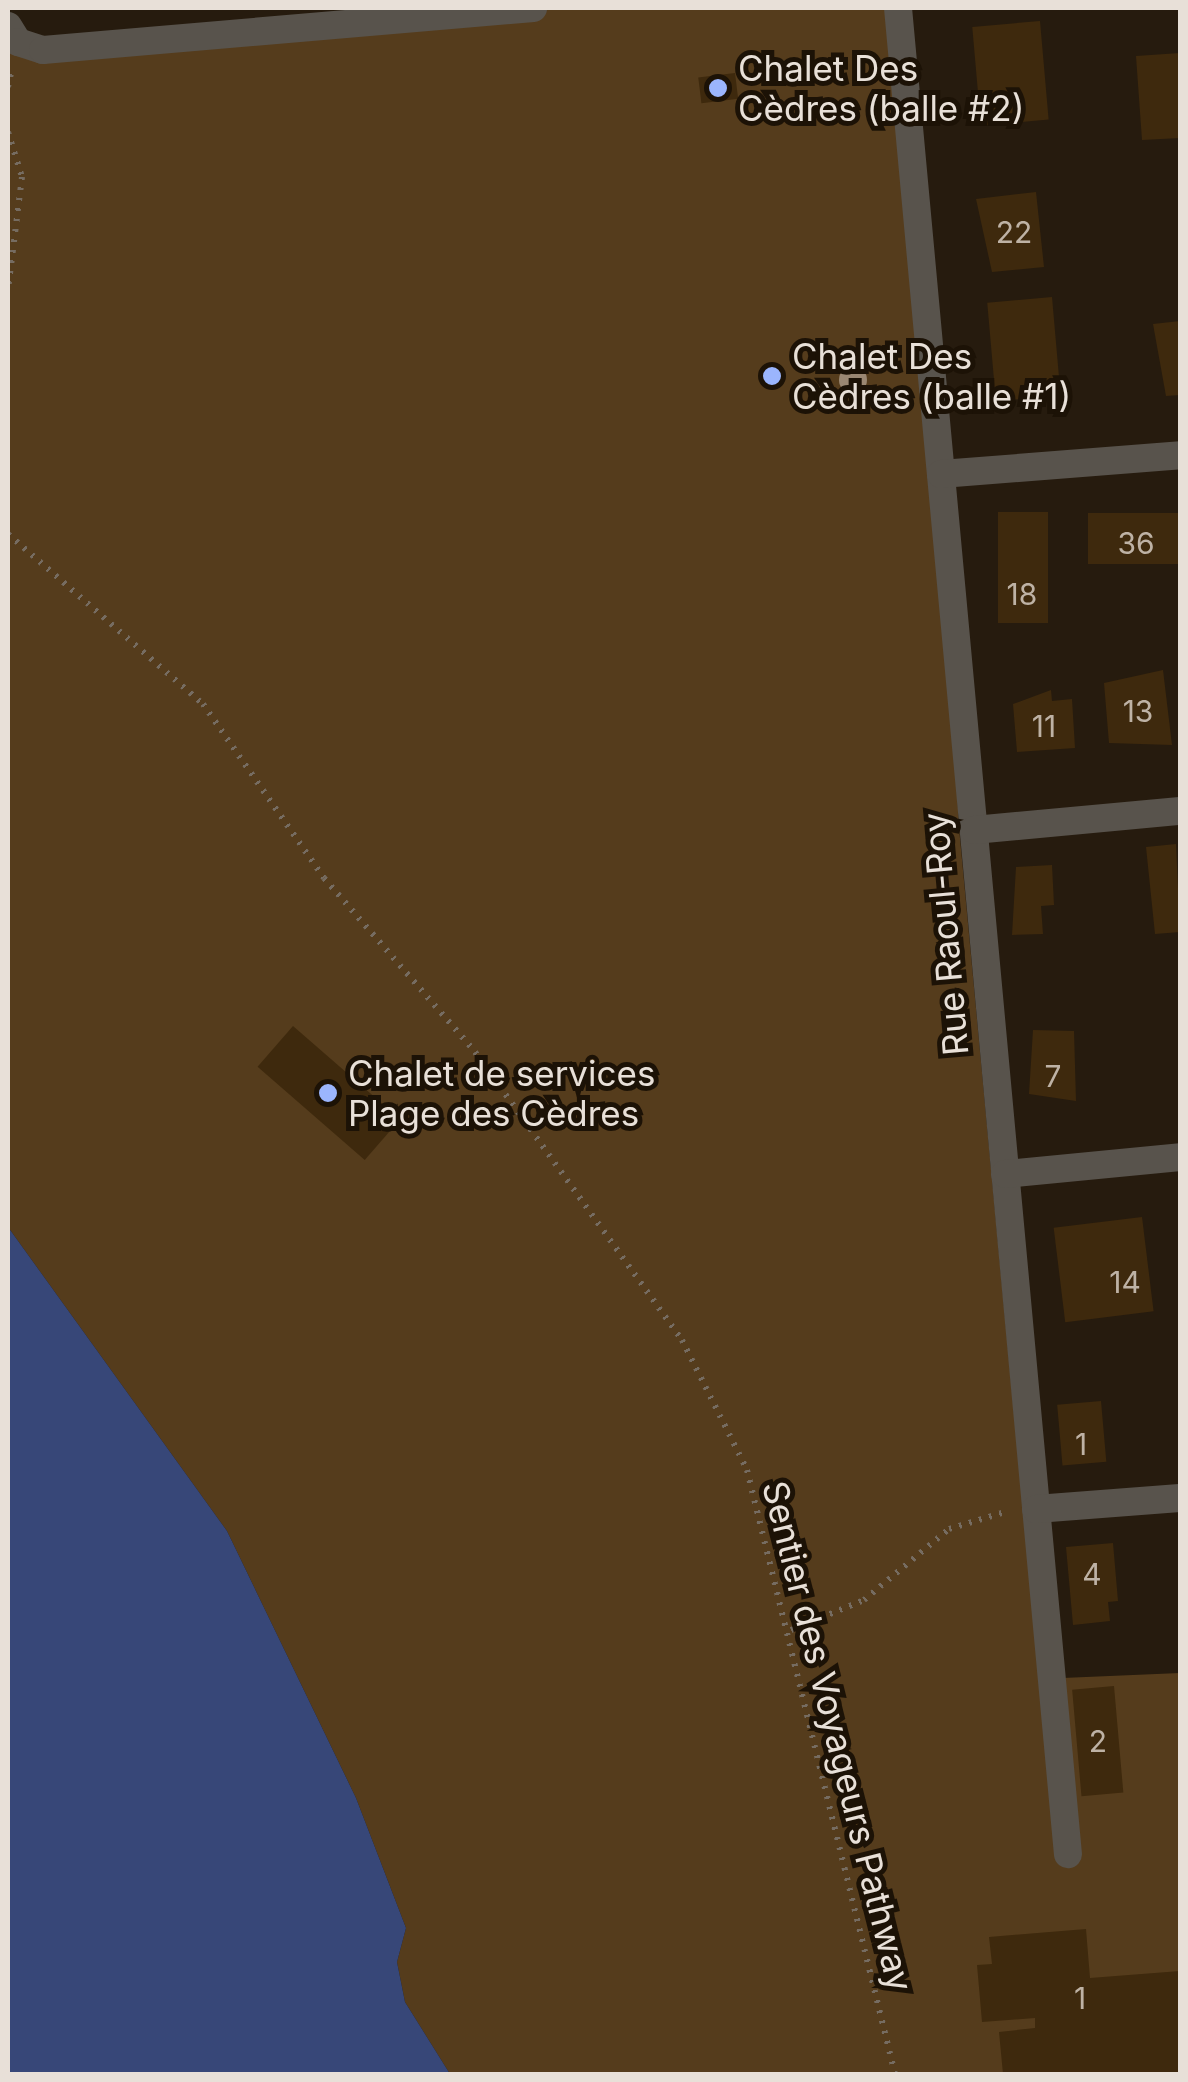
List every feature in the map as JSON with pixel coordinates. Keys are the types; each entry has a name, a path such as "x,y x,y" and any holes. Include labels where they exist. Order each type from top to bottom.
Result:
{"street":[{"path":"13,34 43,50 534,8"},
{"name":"Rue Raoul-Roy","path":"898,8 1068,1854"},
{"path":"941,474 1180,455"},
{"path":"974,830 1180,811"},
{"path":"1005,1174 1180,1157"},
{"path":"1036,1509 1180,1498"}],"path":[{"path":"8,132 22,177 8,289"},
{"name":"Sentier des Voyageurs Pathway","path":"8,534 203,704 324,878 475,1052 659,1308 746,1470 791,1630 896,2074"},
{"path":"791,1630 864,1600 950,1529 1036,1509"}],"shaded area":[{"path":"533,8 898,8 941,474 959,828 1039,1679 1180,1673 1180,2074 450,2074 405,2002 397,1962 406,1928 356,1798 227,1531 8,1227 8,26 18,42"}],"water":[{"path":"8,1227 227,1531 356,1798 406,1928 397,1962 405,2002 450,2074 8,2074"}],"building":[{"path":"1040,21 1049,120 981,126 972,27"},
{"path":"1180,53 1180,138 1142,140 1136,56"},
{"name":"Chalet Des Cèdres (balle #2)","path":"735,73 738,99 701,103 698,78"},
{"path":"1036,192 1044,267 992,272 976,199"},
{"path":"1052,297 1061,396 996,401 987,303"},
{"path":"1180,321 1180,395 1166,396 1153,324"},
{"name":"Chalet Des Cèdres (balle #1)","path":"779,365 782,386 765,388 762,367"},
{"path":"998,512 1048,512 1048,623 998,623"},
{"path":"1088,513 1180,513 1180,564 1088,564"},
{"path":"1163,670 1172,745 1109,743 1104,683"},
{"path":"1051,690 1052,701 1072,699 1075,748 1017,752 1013,704"},
{"path":"1176,844 1180,932 1155,934 1146,847"},
{"path":"1052,865 1054,905 1041,906 1043,934 1012,935 1016,867"},
{"name":"Chalet de services Plage des Cèdres","path":"293,1026 400,1119 365,1160 258,1067"},
{"path":"1033,1030 1074,1031 1076,1101 1029,1094"},
{"path":"1142,1217 1154,1311 1065,1322 1054,1228"},
{"path":"1101,1401 1106,1462 1062,1466 1057,1405"},
{"path":"1113,1543 1118,1601 1108,1602 1110,1621 1073,1625 1066,1547"},
{"path":"1114,1686 1123,1793 1081,1796 1072,1690"},
{"path":"1086,1929 1090,1978 1180,1971 1180,2074 1003,2074 999,2032 1035,2028 1035,2018 982,2022 977,1965 992,1964 989,1937"}],"place":[{"name":"Chalet Des Cèdres (balle #2)","path":"718,88"},
{"name":"Chalet Des Cèdres (balle #1)","path":"772,376"},
{"name":"Chalet de services Plage des Cèdres","path":"328,1093"}]}
